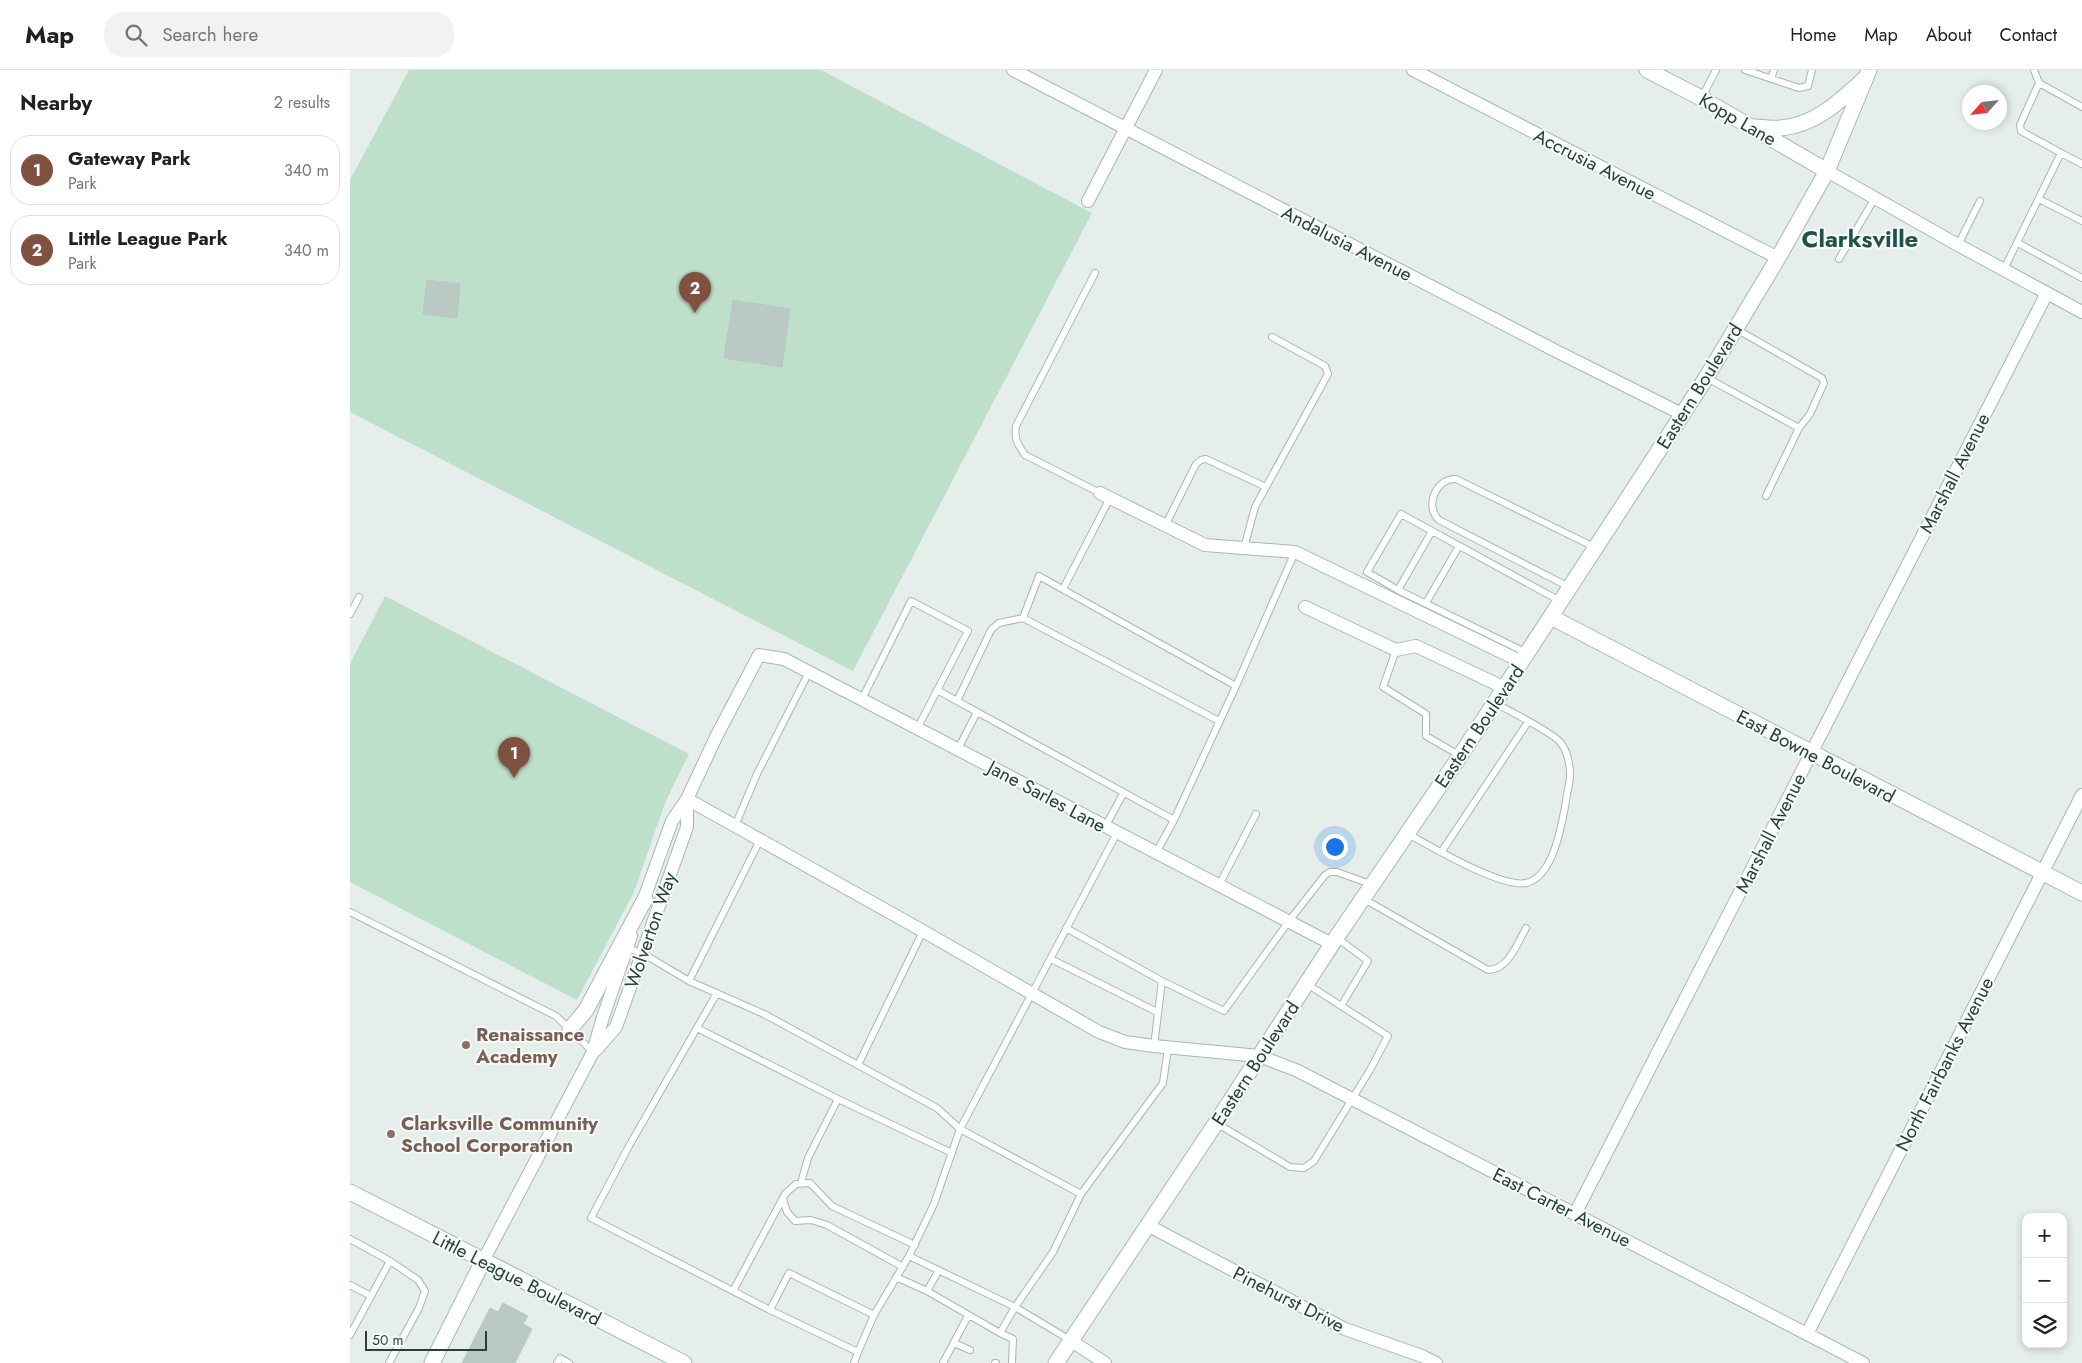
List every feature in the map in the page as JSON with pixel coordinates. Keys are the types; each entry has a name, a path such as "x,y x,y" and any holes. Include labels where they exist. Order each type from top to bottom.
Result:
{"main road":[{"name":"Kopp Lane","path":"1647,70 1701,98 1827,171"},
{"name":"Eastern Boulevard","path":"1056,1363 1216,1123 1306,983 1408,834 1562,602 1706,378 1778,258 1827,171 1869,73"},
{"path":"1751,127 1781,129 1813,120 1842,100 1869,73"},
{"name":"East Bowne Boulevard","path":"1551,617 2082,893"},
{"path":"570,1029 586,1010 645,899"},
{"name":"Little League Boulevard","path":"350,1192 684,1363"},
{"path":"432,1363 483,1261"}],"street":[{"name":"Andalusia Avenue","path":"1013,70 1538,342 1682,414"},
{"path":"1088,201 1156,70"},
{"name":"Accrusia Avenue","path":"1414,70 1778,258"},
{"path":"1827,171 2082,312"},
{"name":"Marshall Avenue","path":"1575,1214 2047,293"},
{"path":"1105,495 1205,545 1295,552 1525,658"},
{"path":"1305,607 1396,650 1416,646 1505,688"},
{"name":"Jane Sarles Lane","path":"759,655 784,659 1117,834 1289,921 1334,941"},
{"name":"Wolverton Way","path":"483,1261 593,1052 603,1017 672,821 687,800 717,735 759,655"},
{"name":"North Fairbanks Avenue","path":"1807,1334 2082,795"},
{"name":"Wolverton Way","path":"593,1052 616,1027 687,827 687,800"},
{"name":"East Carter Avenue","path":"687,800 923,931 1099,1032 1125,1042 1259,1056 1296,1070 1863,1363"},
{"name":"Pinehurst Drive","path":"1147,1225 1345,1329 1422,1356 1436,1363"},
{"path":"1070,1340 1105,1363"}],"lane":[{"path":"1701,98 1716,70"},
{"path":"1745,70 1800,88 1808,86 1812,70"},
{"path":"1771,79 1774,70"},
{"path":"2034,70 2040,83 2082,107"},
{"path":"2040,83 2020,124 2021,131 2082,164"},
{"path":"2004,269 2061,153"},
{"path":"1839,259 1875,198"},
{"path":"2039,199 2082,221"},
{"path":"1958,244 1980,201"},
{"path":"2018,243 2082,278"},
{"path":"1063,589 1105,495 1025,455 1014,436 1016,426 1095,273"},
{"path":"1736,329 1822,378 1824,383 1810,414 1800,428 1766,496"},
{"path":"1244,548 1255,507 1328,374 1325,366 1272,337"},
{"path":"1706,378 1800,428"},
{"path":"1165,526 1196,464 1201,460 1206,459 1266,488"},
{"path":"1571,588 1438,520 1431,509 1431,502 1441,484 1445,480 1456,479 1597,548"},
{"path":"1525,658 1367,572 1401,514 1562,602"},
{"path":"1398,590 1432,531"},
{"path":"1426,603 1459,546"},
{"path":"1156,853 1174,820 1236,686 1295,552"},
{"path":"1023,618 1039,576 1236,686"},
{"path":"350,614 358,597"},
{"path":"862,699 912,601 968,631 917,729"},
{"path":"957,701 991,630 999,623 1023,618 1219,722"},
{"path":"1396,650 1382,687 1426,714 1426,736 1460,756"},
{"path":"735,826 757,774 809,672"},
{"path":"937,690 1123,794 1174,820"},
{"path":"1408,834 1491,876 1507,881 1526,882 1538,876 1553,855 1560,836 1570,774 1567,754 1559,741 1495,703"},
{"path":"958,749 977,712"},
{"path":"1442,851 1528,722"},
{"path":"1105,827 1123,794"},
{"path":"1219,885 1256,814"},
{"path":"854,1363 874,1315 910,1256 934,1204 960,1130 1117,834"},
{"path":"689,981 760,840"},
{"path":"1066,928 1162,981 1224,1011 1325,875 1330,872 1337,872 1373,885"},
{"path":"1363,899 1488,970 1496,970 1504,966 1526,928"},
{"path":"350,912 556,1016 593,1052"},
{"path":"858,1065 923,931"},
{"path":"1334,941 1368,961 1341,1006"},
{"path":"627,948 642,953 689,981 764,1014 938,1108 960,1130 1080,1194"},
{"path":"1051,958 1157,1012"},
{"path":"1154,1046 1162,981"},
{"path":"1216,1123 1290,1167 1304,1168 1314,1161 1351,1098 1370,1070 1388,1036 1306,983"},
{"path":"717,993 629,1146 591,1218 770,1310 858,1352"},
{"path":"697,1028 952,1153"},
{"path":"1000,1333 1053,1252 1080,1194 1163,1083 1168,1048"},
{"path":"801,1184 808,1158 838,1098"},
{"path":"733,1291 785,1194 796,1184 810,1183 832,1206 915,1245"},
{"path":"783,1199 787,1212 795,1220 811,1220 827,1225 903,1267"},
{"path":"350,1240 390,1261 418,1280 425,1291 419,1308 389,1363"},
{"path":"910,1256 1016,1307 1070,1340"},
{"path":"350,1335 390,1261"},
{"path":"927,1291 939,1270"},
{"path":"770,1310 789,1273 874,1315"},
{"path":"896,1277 927,1291 968,1316 1013,1339 1012,1363"},
{"path":"350,1285 371,1296"},
{"path":"943,1363 968,1316"},
{"path":"954,1343 970,1350"},
{"path":"557,1363 560,1358 569,1363"}],"green space":[{"path":"409,70 821,70 1092,213 853,671 350,412 350,180"},
{"path":"385,596 689,754 665,803 634,892 577,1000 350,882 350,664"}],"building":[{"path":"427,280 460,284 457,318 423,314"},
{"path":"733,300 790,309 782,367 724,358"},
{"path":"503,1303 528,1316 523,1324 532,1329 515,1363 462,1363 490,1308 498,1312"}],"place":[{"name":"Little League Park","path":"695,313"},
{"name":"Gateway Park","path":"514,778"},
{"name":"Renaissance Academy","path":"466,1045"},
{"name":"Clarksville Community School Corporation","path":"391,1134"}],"district":[{"name":"Clarksville","path":"1860,239"}]}
